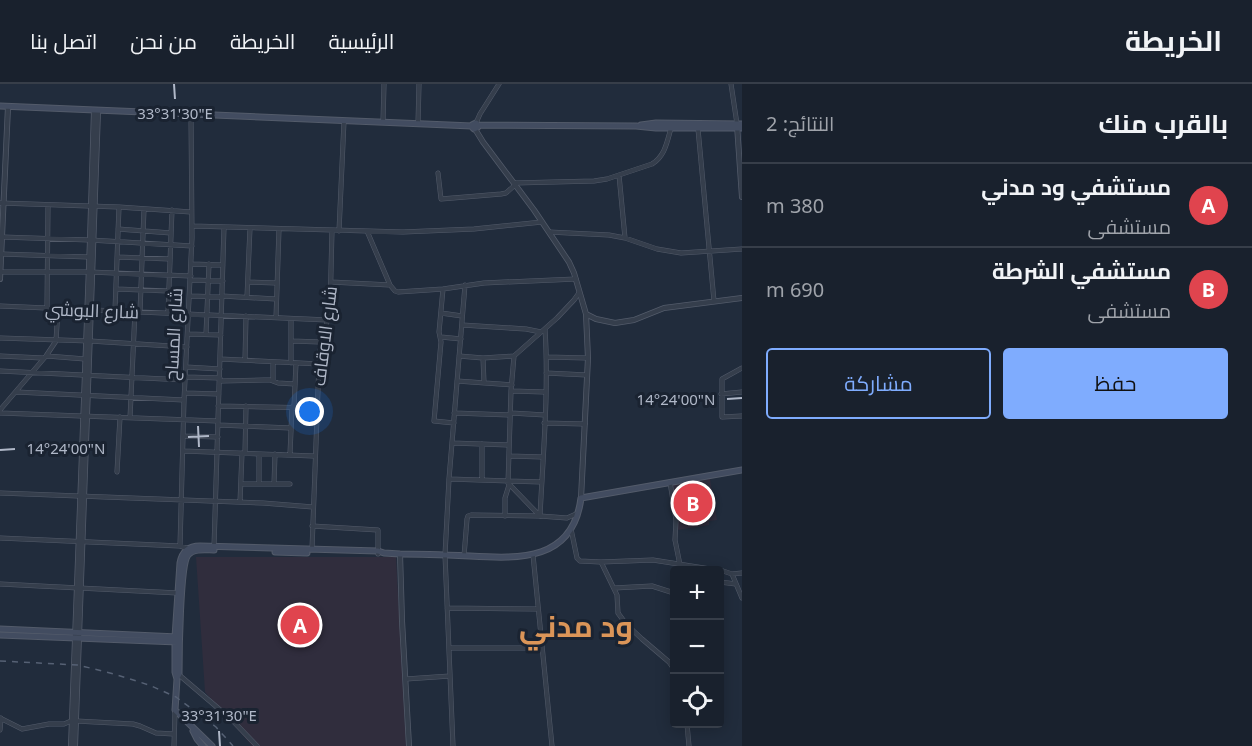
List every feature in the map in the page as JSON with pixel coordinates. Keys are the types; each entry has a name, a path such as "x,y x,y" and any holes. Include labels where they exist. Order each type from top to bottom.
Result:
{"main road":[{"path":"0,106 475,126 636,126 698,129 740,126"},
{"path":"636,126 656,123 740,126"},
{"path":"285,550 312,549 501,557 533,555 552,547 571,529 581,498 742,470"},
{"path":"212,746 175,710 178,594 181,559 185,551 214,548 380,552"},
{"path":"178,639 184,564 190,550"},
{"path":"0,629 178,639"},
{"path":"0,635 77,635"},
{"path":"191,727 203,746"}],"street":[{"path":"383,122 384,84"},
{"path":"418,124 419,84"},
{"path":"499,84 475,126 483,142 569,262 586,314 588,358 581,498"},
{"path":"731,84 740,126 742,194"},
{"path":"0,279 3,156 8,107"},
{"path":"73,746 96,111"},
{"name":"شارع المساح","path":"180,546 184,399 192,246 191,114"},
{"path":"339,231 344,121"},
{"path":"438,173 441,199 506,193 515,184 607,179 652,164 663,154 671,128"},
{"path":"698,129 714,302"},
{"path":"619,175 625,238"},
{"path":"2,203 191,212"},
{"path":"47,308 48,205"},
{"path":"115,310 119,207"},
{"path":"130,418 134,344 141,290 144,209"},
{"path":"168,313 172,210"},
{"path":"192,226 434,232 542,222"},
{"path":"214,548 224,227"},
{"path":"247,297 250,228"},
{"path":"118,229 171,233"},
{"path":"276,318 279,229"},
{"name":"شارع الاوقاف","path":"312,549 316,408 321,342 330,312 332,230"},
{"path":"367,231 390,285 398,292 504,282 576,279"},
{"path":"549,232 625,238 657,249 681,253 742,249"},
{"path":"2,237 192,246"},
{"path":"91,272 89,257 92,240"},
{"path":"1,254 89,257"},
{"path":"117,257 170,259"},
{"path":"191,264 223,265"},
{"path":"207,334 208,264"},
{"path":"0,272 170,275 223,281"},
{"path":"248,282 277,283"},
{"path":"331,282 390,285"},
{"path":"453,746 445,555 465,285"},
{"path":"443,289 434,421 454,423"},
{"path":"116,290 169,291"},
{"path":"459,356 483,358 514,356 544,330 579,293"},
{"path":"190,296 276,299"},
{"path":"586,314 596,319 615,323 634,320 664,308 742,298"},
{"name":"شارع البوشي","path":"0,306 328,320"},
{"path":"0,412 56,341 58,308"},
{"path":"441,313 462,316"},
{"path":"245,360 246,316"},
{"path":"290,454 295,384 291,319"},
{"path":"462,325 544,330"},
{"path":"540,516 546,373 544,330"},
{"path":"188,334 221,334"},
{"path":"441,337 460,339"},
{"path":"0,338 187,347"},
{"path":"87,374 85,359 88,341"},
{"path":"291,341 321,342"},
{"path":"0,356 85,359"},
{"path":"505,516 505,498 509,483 514,356"},
{"path":"546,357 588,358"},
{"path":"483,358 484,383"},
{"path":"220,359 319,364"},
{"path":"273,362 273,381"},
{"path":"186,367 220,369"},
{"path":"742,368 722,380 721,394 722,417 742,416"},
{"path":"0,370 133,377 264,380 295,384"},
{"path":"546,373 587,375"},
{"path":"457,381 512,385"},
{"path":"512,391 545,392"},
{"path":"16,392 184,399"},
{"path":"721,394 742,392"},
{"path":"185,393 219,394"},
{"path":"218,406 316,408"},
{"path":"240,502 246,406"},
{"path":"0,412 184,420 246,427 291,428"},
{"path":"454,413 544,415"},
{"path":"117,472 120,417"},
{"path":"544,423 585,424"},
{"path":"184,436 218,436"},
{"path":"452,443 509,445"},
{"path":"482,444 482,479"},
{"path":"183,451 314,456"},
{"path":"259,454 259,484"},
{"path":"274,484 275,454"},
{"path":"509,456 543,457"},
{"path":"449,479 482,479 509,483 542,482"},
{"path":"241,483 290,484"},
{"path":"509,483 540,516"},
{"path":"670,483 676,520 675,540 680,565"},
{"path":"0,493 291,504 313,507"},
{"path":"464,556 468,516 567,518 578,513"},
{"path":"312,526 378,530 380,552"},
{"path":"571,529 578,560 601,562 653,560 732,574 742,573"},
{"path":"0,538 180,546 190,550"},
{"path":"400,554 410,746"},
{"path":"533,555 552,746"},
{"path":"601,562 614,588 618,613 626,624 670,663"},
{"path":"732,574 742,598"},
{"path":"724,582 736,584"},
{"path":"0,584 178,594"},
{"path":"614,588 652,586 670,591"},
{"path":"447,608 538,609"},
{"path":"449,648 542,648"},
{"path":"177,675 232,720 257,746"},
{"path":"406,679 450,676"},
{"path":"174,746 175,710"},
{"path":"0,730 1,718 22,729 74,721 133,724 156,733 174,734"},
{"path":"687,728 689,746"}],"shaded area":[{"path":"710,479 717,520 709,521 709,525 678,530 670,485"},
{"path":"196,557 396,557 406,746 252,746 205,692"}],"railway":[{"path":"0,661 78,665 149,685 176,697 216,727 233,746"}],"place":[{"name":"مستشفي الشرطة","path":"693,503"},
{"name":"مستشفي ود مدني","path":"300,625"}],"district":[{"name":"ود مدني","path":"576,625"}]}
